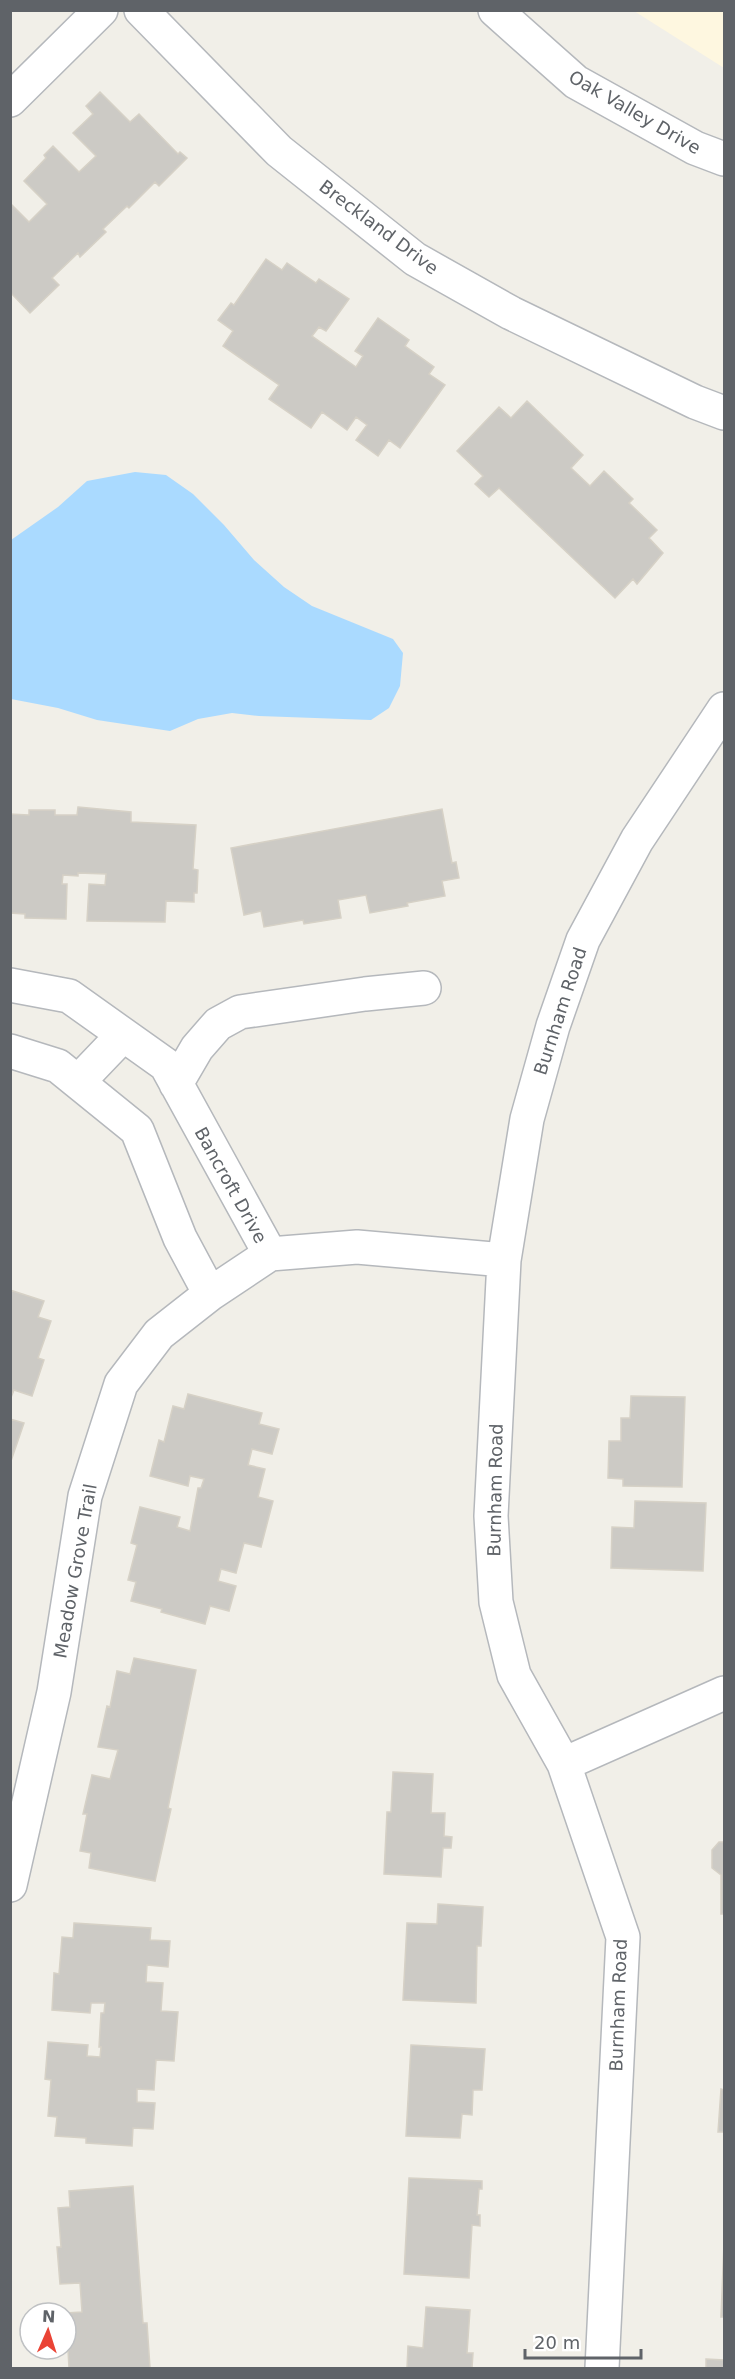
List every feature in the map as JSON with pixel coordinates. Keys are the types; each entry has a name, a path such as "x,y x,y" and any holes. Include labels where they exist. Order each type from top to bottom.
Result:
{"street":[{"path":"10,100 101,10"},
{"name":"Breckland Drive","path":"141,10 279,151 415,259 512,313 695,402 724,413"},
{"name":"Oak Valley Drive","path":"495,10 576,82 694,148 724,159"},
{"name":"Burnham Road","path":"602,2368 623,1936 564,1764 514,1675 496,1602 491,1516 504,1260 527,1119 553,1026 583,940 637,840 724,709"},
{"name":"Bancroft Drive","path":"10,985 69,996 166,1065 270,1254 357,1247 504,1260"},
{"path":"176,1084 197,1047 218,1024 240,1012 364,994 424,988"},
{"path":"78,1082 123,1035"},
{"path":"10,1052 58,1066 137,1130 180,1239 210,1294"},
{"name":"Meadow Grove Trail","path":"10,1885 54,1692 85,1496 101,1440 121,1384 159,1334 210,1294 270,1254"},
{"path":"564,1764 724,1693"}],"shaded area":[{"path":"634,11 724,11 724,68"}],"water":[{"path":"135,472 166,475 193,494 254,560 284,587 312,606 393,639 403,653 400,686 389,708 371,720 232,713 198,719 170,731 97,720 58,708 11,699 11,540 58,507 87,481"}],"building":[{"path":"100,92 130,122 139,114 178,154 180,152 187,158 159,186 155,182 129,208 127,206 103,229 106,232 80,257 78,253 52,278 59,285 30,313 10,292 10,203 29,222 47,204 24,181 46,158 44,155 53,146 79,172 96,156 73,133 93,114 86,106"},
{"path":"266,259 282,270 287,263 316,283 319,279 349,299 326,331 319,327 312,336 356,367 363,356 355,351 378,318 409,340 405,346 434,367 429,374 445,385 400,448 389,440 378,456 356,440 367,425 356,417 347,430 322,412 311,428 269,399 279,385 223,346 233,331 218,320 231,303 234,305"},
{"path":"527,401 583,455 571,468 590,486 604,471 633,499 629,503 657,530 649,538 663,553 637,584 633,579 615,598 499,488 489,497 475,484 483,476 457,451 499,407 511,418"},
{"path":"78,807 131,812 131,822 196,825 193,869 198,870 197,893 194,893 194,902 166,901 165,922 87,921 89,884 105,885 106,874 78,873 78,876 63,875 62,884 67,884 66,919 25,918 25,914 10,913 10,814 29,815 29,810 55,810 55,815 77,815"},
{"path":"442,809 452,863 456,862 459,878 442,881 445,896 370,913 366,895 338,900 341,918 304,924 303,920 264,927 261,911 244,915 231,848"},
{"path":"10,1290 44,1301 38,1317 51,1321 38,1358 44,1360 32,1396 14,1390 10,1400"},
{"path":"188,1394 262,1413 259,1424 279,1429 272,1454 252,1449 248,1465 265,1469 258,1497 273,1501 261,1547 244,1543 236,1573 221,1569 218,1581 236,1586 229,1611 210,1606 205,1624 131,1601 136,1582 128,1580 137,1545 131,1543 140,1507 180,1517 177,1527 190,1531 198,1488 201,1488 204,1479 190,1476 188,1486 150,1476 159,1440 164,1442 173,1406 184,1409"},
{"path":"631,1396 685,1397 682,1487 623,1486 623,1479 608,1478 609,1441 621,1441 621,1418 630,1418"},
{"path":"10,1419 24,1423 11,1461 10,1461"},
{"path":"635,1501 706,1503 703,1571 611,1568 612,1527 634,1528"},
{"path":"134,1658 196,1670 168,1808 171,1809 155,1881 89,1868 91,1853 80,1851 87,1814 83,1814 92,1775 110,1779 118,1750 98,1747 107,1706 110,1707 117,1671 130,1674"},
{"path":"393,1772 433,1774 431,1813 445,1813 444,1836 452,1837 451,1848 443,1848 441,1877 384,1874 387,1812 391,1812"},
{"path":"719,1842 724,1842 724,1914 721,1914 721,1875 712,1868 712,1850"},
{"path":"438,1904 483,1907 481,1946 477,1946 476,2003 403,2000 407,1923 437,1924"},
{"path":"74,1923 151,1928 150,1940 170,1941 168,1967 147,1965 146,1982 163,1983 161,2011 178,2012 174,2061 156,2060 154,2090 137,2089 137,2102 155,2103 153,2129 133,2128 132,2146 86,2143 86,2138 55,2136 57,2117 48,2116 51,2080 45,2079 48,2042 88,2045 87,2056 100,2057 101,2013 104,2013 105,2003 91,2003 90,2013 52,2010 54,1973 59,1974 62,1937 73,1938"},
{"path":"411,2045 485,2049 482,2090 473,2090 472,2115 462,2114 460,2138 406,2136"},
{"path":"721,2089 724,2090 724,2132 718,2132"},
{"path":"409,2178 482,2181 482,2189 479,2189 477,2215 480,2215 480,2226 472,2225 469,2278 404,2274"},
{"path":"133,2186 143,2323 147,2323 150,2368 69,2368 69,2361 78,2361 78,2312 82,2312 80,2283 60,2284 57,2247 61,2247 58,2208 70,2207 69,2191"},
{"path":"724,2243 724,2317 721,2317"},
{"path":"426,2307 470,2310 467,2353 473,2353 472,2368 407,2368 408,2346 423,2348"},
{"path":"706,2359 724,2360 724,2368 706,2368"}]}
